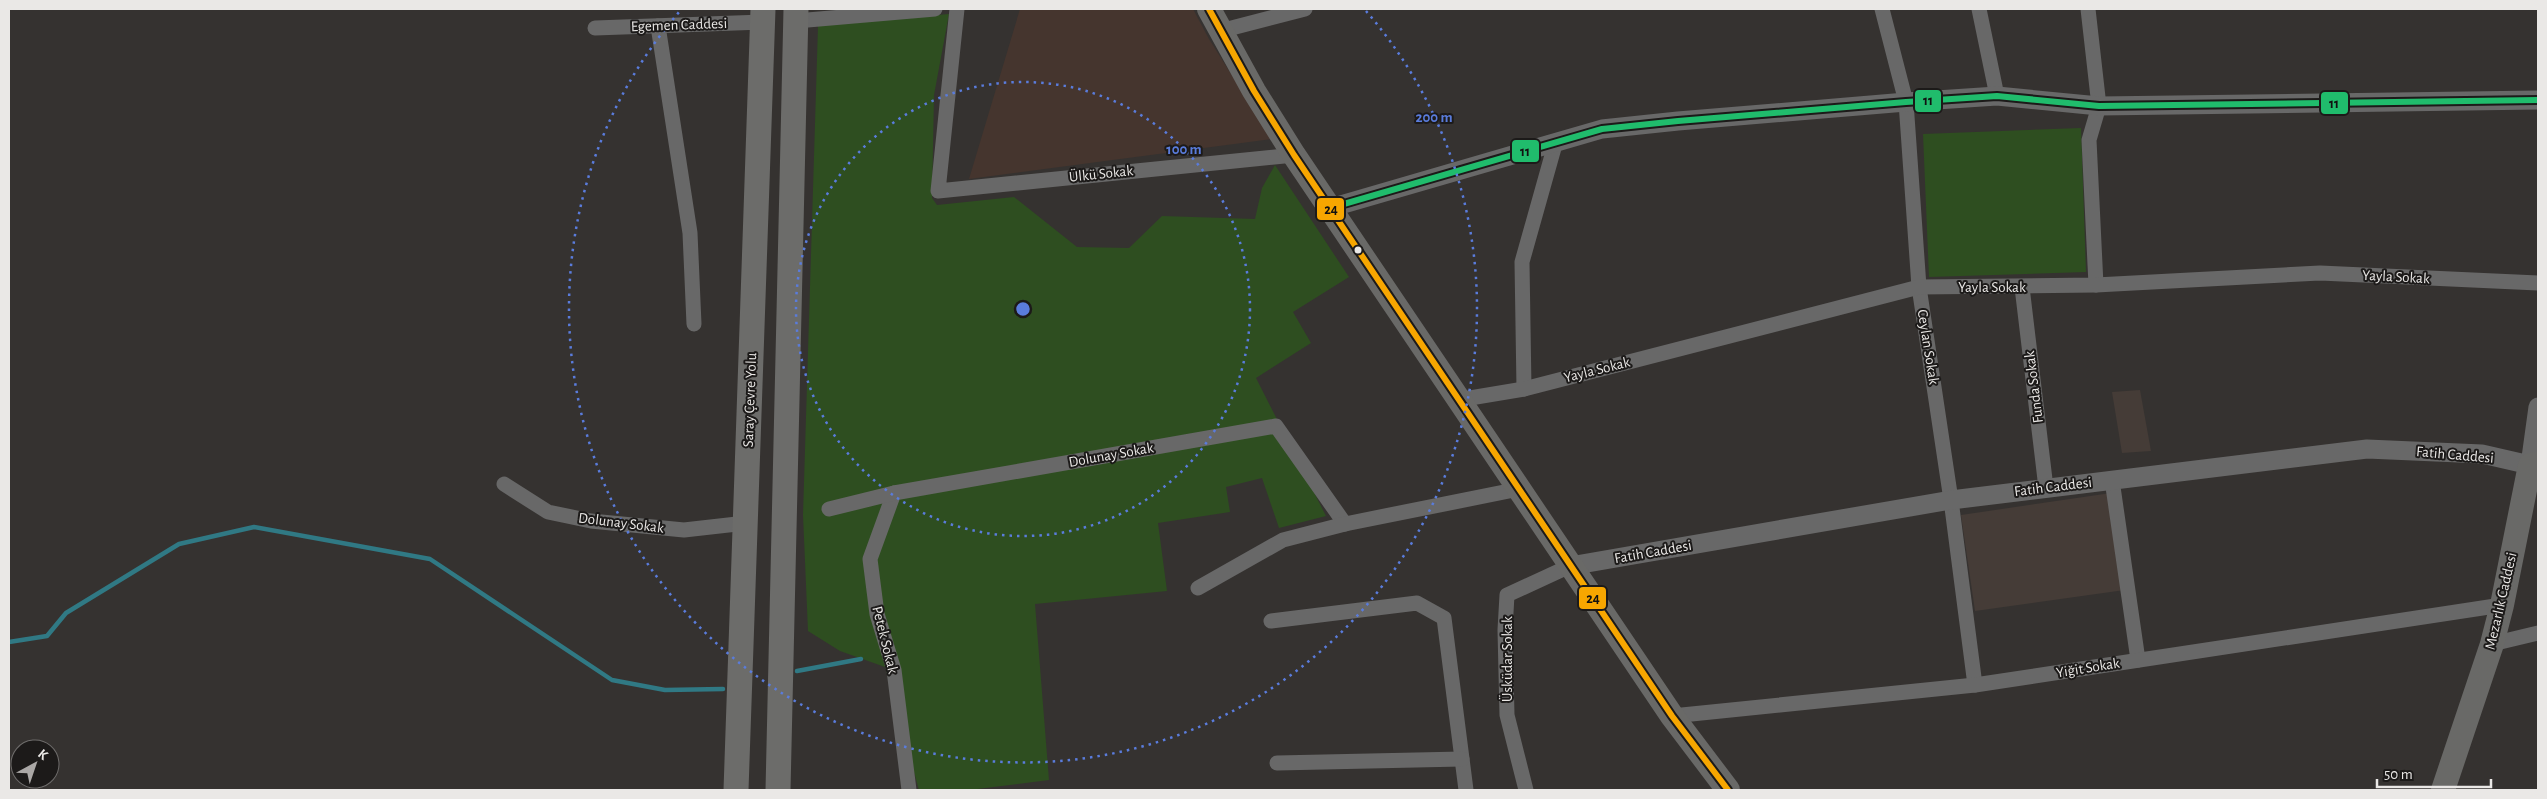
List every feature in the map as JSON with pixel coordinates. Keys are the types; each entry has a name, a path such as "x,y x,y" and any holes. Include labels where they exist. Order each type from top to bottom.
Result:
{"highway":[{"name":"Saray Çevre Yolu","path":"736,790 763,15"},
{"path":"778,790 796,15"}],"main road":[{"path":"1209,9 1220,32 1294,155 1672,716 1728,790"},
{"name":"Mezarlık Caddesi","path":"2443,790 2492,644 2534,464"}],"street":[{"path":"796,15 935,9"},
{"name":"Ülkü Sokak","path":"956,9 938,191 1294,155"},
{"path":"1220,32 1305,9"},
{"name":"Ceylan Sokak","path":"1882,9 1906,102 1919,287 1951,500 1975,685"},
{"path":"1979,9 1997,96"},
{"path":"2088,9 2099,106 2089,140 2096,285"},
{"name":"Egemen Caddesi","path":"595,28 658,26 763,15"},
{"path":"658,26 690,233 694,324"},
{"path":"1330,208 1602,129 1906,102 1997,96 2099,106 2538,100"},
{"path":"1524,389 1522,262 1556,141"},
{"name":"Yayla Sokak","path":"1458,400 1524,389 1919,287 2096,285 2320,273 2538,283"},
{"name":"Funda Sokak","path":"2022,286 2046,488"},
{"name":"Mezarlık Caddesi","path":"2534,464 2538,407"},
{"name":"Dolunay Sokak","path":"828,509 894,493 1276,426 1345,524"},
{"name":"Fatih Caddesi","path":"1570,566 1951,500 2367,449 2482,454 2534,464"},
{"path":"2112,480 2138,660"},
{"name":"Dolunay Sokak","path":"504,484 548,512 591,521 684,530 746,523"},
{"path":"1198,588 1283,540 1345,524 1519,489"},
{"name":"Petek Sokak","path":"894,493 870,559 876,614 894,670 909,790"},
{"name":"Üsküdar Sokak","path":"1526,790 1507,715 1505,630 1507,594 1570,566"},
{"path":"1271,621 1417,603 1444,618 1466,790"},
{"name":"Yiğit Sokak","path":"1672,716 1975,685 2502,605"},
{"path":"2492,644 2538,633"},
{"path":"1277,763 1462,759"}],"shaded area":[{"path":"1020,9 1193,9 1209,39 1272,139 969,179"},
{"path":"2140,390 2151,451 2122,453 2112,392"},
{"path":"2118,492 2132,589 1975,611 1961,515"}],"green space":[{"path":"949,14 934,95 932,198 937,205 1014,197 1077,247 1129,248 1162,216 1255,219 1262,188 1275,165 1349,277 1293,312 1311,343 1256,378 1326,516 1279,528 1262,478 1226,487 1230,512 1158,523 1167,591 1035,604 1049,780 969,790 919,790 885,667 840,651 808,631 803,515 818,26"},
{"path":"2081,128 2086,272 1929,277 1923,134"}],"waterway":[{"path":"9,642 47,636 66,613 179,544 254,527 430,559 612,680 665,690 723,689"},
{"path":"797,671 861,659"}],"transit line":[{"name":"24","path":"1209,9 1254,91 1294,155 1672,716 1728,790"},
{"name":"11","path":"1330,208 1602,129 1678,121 1997,96 2099,106 2538,100"}]}
